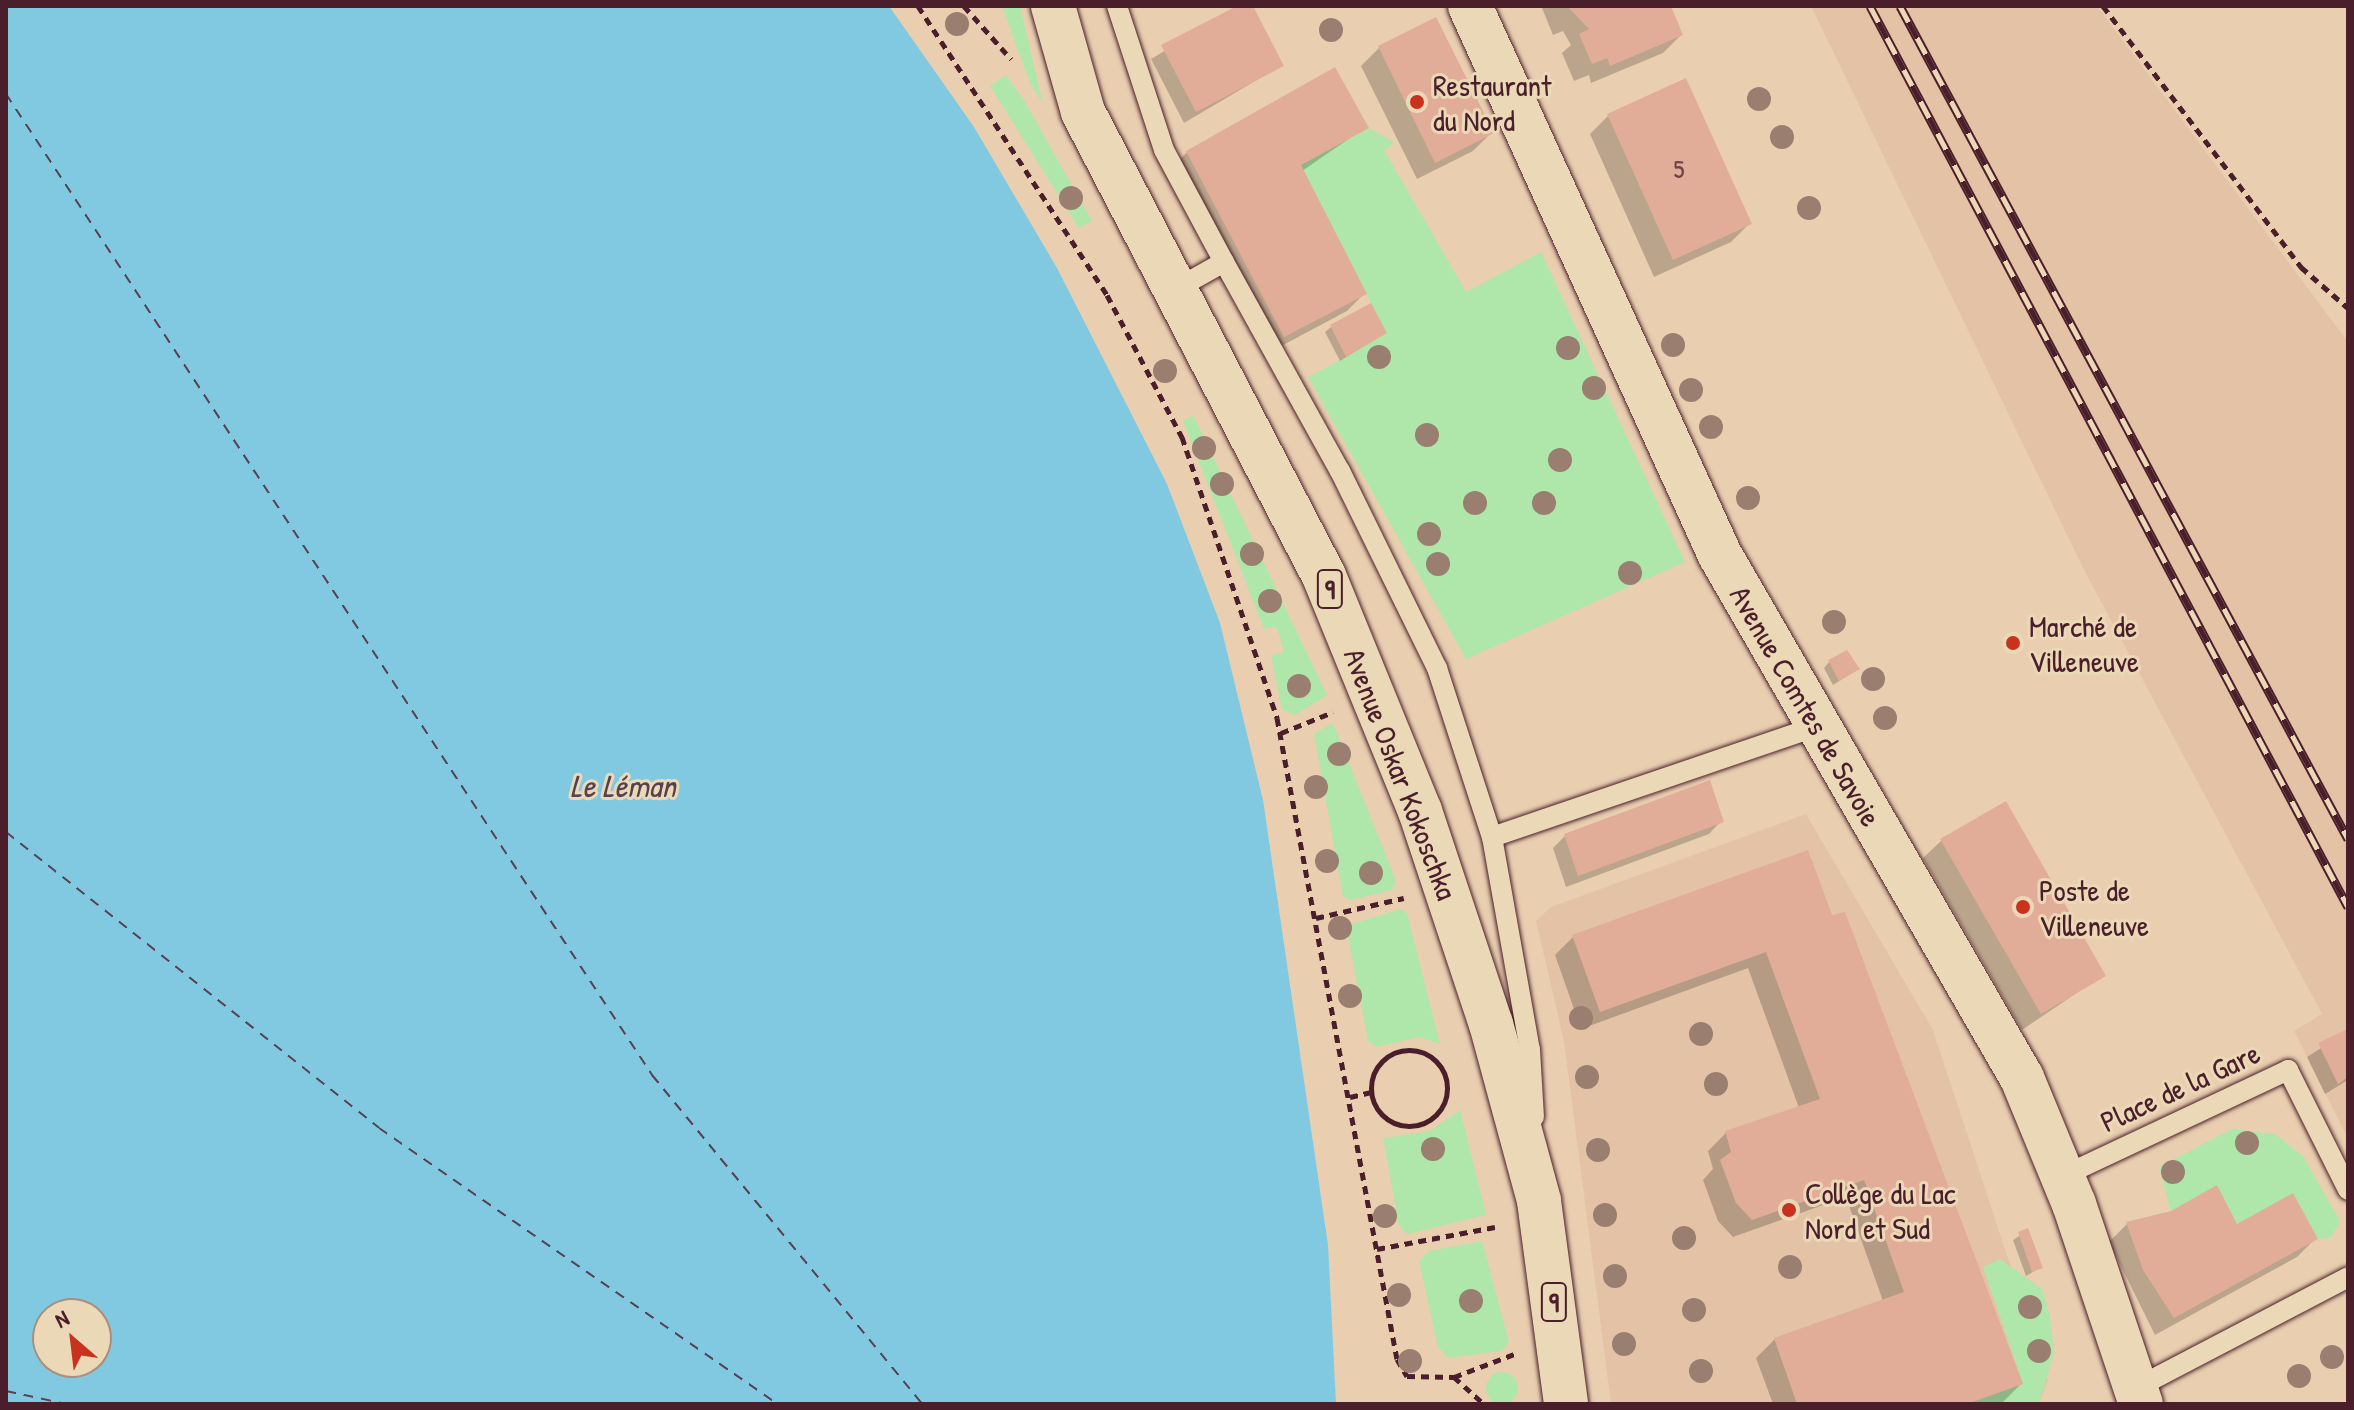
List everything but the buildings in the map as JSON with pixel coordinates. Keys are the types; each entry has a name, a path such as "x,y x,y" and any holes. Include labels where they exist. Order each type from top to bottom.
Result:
{"street":[{"name":"Avenue Oskar Kokoschka","path":"1053,6 1083,112 1324,576 1414,796 1491,1024 1539,1201 1566,1404"},
{"name":"Avenue Comtes de Savoie","path":"1470,6 1694,501 1816,727 2016,1066 2063,1176 2139,1395"}],"lane":[{"path":"1117,6 1133,73 1164,150 1340,471 1437,668 1492,837 1530,1050 1539,1201"},
{"path":"1176,289 1224,262"},
{"path":"1492,837 1816,727"},
{"name":"Place de la Gare","path":"2063,1176 2288,1070 2348,1190"},
{"path":"2139,1395 2348,1277"}],"path":[{"path":"918,6 1107,295 1182,437 1281,733 1377,1249 1402,1367 1407,1376 1454,1377 1518,1353"},
{"path":"964,6 1011,59"},
{"path":"2103,6 2301,267 2348,308"},
{"path":"1281,733 1342,709"},
{"path":"1316,918 1409,897"},
{"path":"1397,1052 1433,1058 1446,1079 1444,1104 1415,1125 1391,1121 1371,1092 1377,1068 1397,1052"},
{"path":"1446,1079 1461,1077"},
{"path":"1350,1097 1371,1092"},
{"path":"1377,1249 1495,1227"},
{"path":"1454,1377 1484,1404"}],"shaded area":[{"path":"1811,6 2097,6 2348,342 2348,1139 2294,1031 2322,1014 2085,572"},
{"name":"Collège du Lac Nord et Sud","path":"1806,814 1933,1030 2048,1380 2039,1404 1611,1404 1564,1041 1536,921 1551,907"}],"green space":[{"path":"1002,6 1020,6 1043,104 1030,83"},
{"path":"1006,75 1025,102 1092,221 1079,228 990,86"},
{"path":"1369,128 1395,143 1384,150 1466,292 1541,252 1685,562 1466,659 1308,377 1346,357 1371,303 1301,165"},
{"path":"1193,415 1327,695 1295,715 1282,709 1271,656 1284,652 1277,627 1264,629 1183,421"},
{"path":"1333,723 1396,881 1392,890 1350,900 1343,896 1314,734"},
{"path":"1400,909 1407,913 1440,1044 1419,1037 1377,1047 1368,1041 1346,926"},
{"path":"1460,1110 1486,1215 1407,1234 1399,1226 1383,1138 1430,1131"},
{"path":"2232,1129 2275,1134 2303,1156 2340,1221 2331,1238 2318,1239 2293,1194 2237,1224 2216,1186 2171,1211 2159,1167"},
{"path":"1482,1241 1509,1342 1501,1351 1448,1358 1438,1347 1419,1261 1429,1251"},
{"path":"2000,1259 2042,1289 2050,1317 2054,1353 2039,1404 1967,1404 2023,1384 1983,1267"},
{"path":"1502,1372 1513,1377 1518,1388 1513,1399 1502,1404 1491,1399 1486,1388 1491,1377"}],"water":[{"name":"Le Léman","path":"6,6 889,6 974,127 1057,268 1167,484 1220,623 1263,800 1328,1245 1336,1404 6,1404"}],"ferry route":[{"path":"6,94 652,1075 922,1404"},
{"path":"6,832 379,1128 777,1404"},
{"path":"6,1391 66,1404"}],"railway":[{"path":"1870,6 2348,907"},
{"path":"1900,6 2348,839"}],"place":[{"name":"Restaurant du Nord","path":"1417,102"},
{"name":"Marché de Villeneuve","path":"2013,643"},
{"name":"Poste de Villeneuve","path":"2023,907"},
{"name":"Collège du Lac Nord et Sud","path":"1789,1210"}]}
